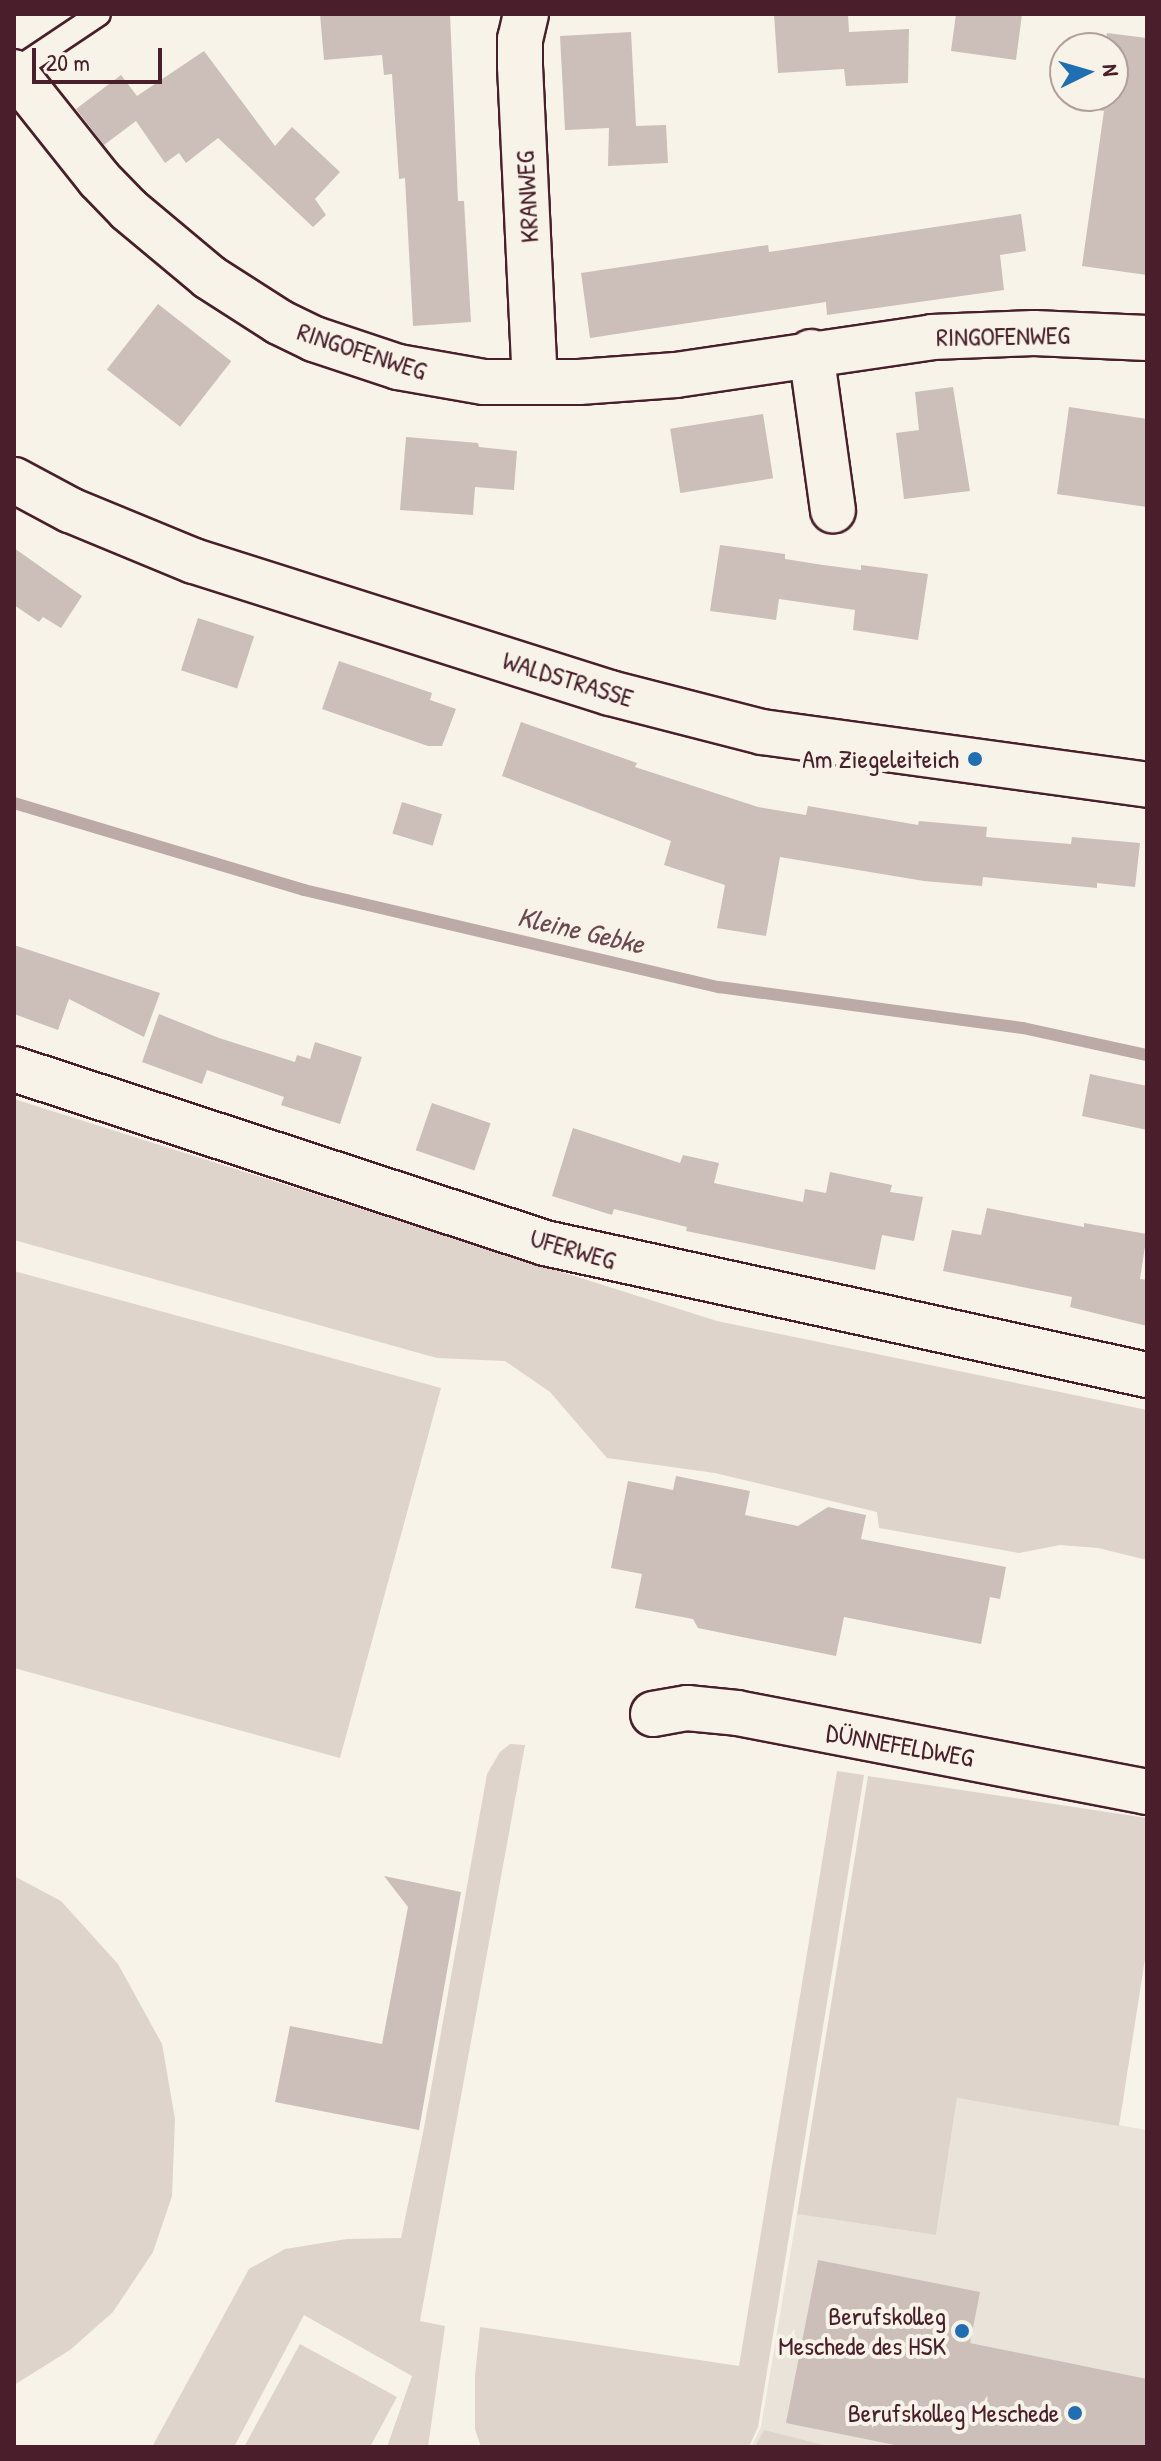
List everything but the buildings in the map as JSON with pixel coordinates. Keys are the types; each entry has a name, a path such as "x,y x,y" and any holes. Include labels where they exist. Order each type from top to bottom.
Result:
{"street":[{"name":"KRANWEG","path":"526,14 520,39 520,66 535,382"},
{"name":"RINGOFENWEG","path":"14,72 99,179 129,210 209,277 267,315 314,339 398,367 458,379 535,382 676,375 811,352 947,336 1034,333 1147,338"},
{"path":"811,352 833,510"},
{"name":"WALDSTRASSE","path":"14,480 70,510 194,561 610,693 762,732 1147,785"},
{"name":"UFERWEG","path":"14,1069 545,1243 1147,1375"},
{"name":"DÜNNEFELDWEG","path":"653,1714 687,1708 737,1713 1147,1792"}],"lane":[{"path":"14,72 99,14"}],"shaded area":[{"path":"14,1099 717,1321 1147,1410 1147,1560 1098,1548 1060,1545 1019,1553 879,1528 877,1512 715,1473 607,1458 550,1392 505,1361 437,1358 14,1240"},
{"path":"14,1271 441,1388 340,1758 14,1668"},
{"path":"510,1744 525,1745 420,2321 445,2326 428,2447 387,2447 412,2376 304,2315 234,2447 152,2447 249,2269 285,2249 347,2239 401,2238 424,2128 487,1774 500,1752"},
{"path":"837,1771 864,1775 758,2427 749,2447 481,2447 475,2429 475,2376 480,2327 739,2366"},
{"path":"868,1776 1147,1818 1147,1946 1119,2126 957,2098 936,2235 797,2214"},
{"path":"14,1876 61,1901 118,1964 162,2044 175,2119 172,2196 153,2252 113,2312 70,2350 14,2385"},
{"name":"Berufskolleg Meschede des HSK","path":"957,2098 1147,2130 1147,2447 751,2447 761,2427 797,2214 936,2235"},
{"path":"300,2344 397,2397 370,2447 244,2447"},
{"path":"764,2430 831,2447 755,2447"}],"waterway":[{"name":"Kleine Gebke","path":"14,803 304,890 719,987 1023,1028 1147,1055"}],"place":[{"name":"Am Ziegeleiteich","path":"975,759"},
{"name":"Berufskolleg Meschede des HSK","path":"962,2331"},
{"name":"Berufskolleg Meschede","path":"1075,2413"}]}
